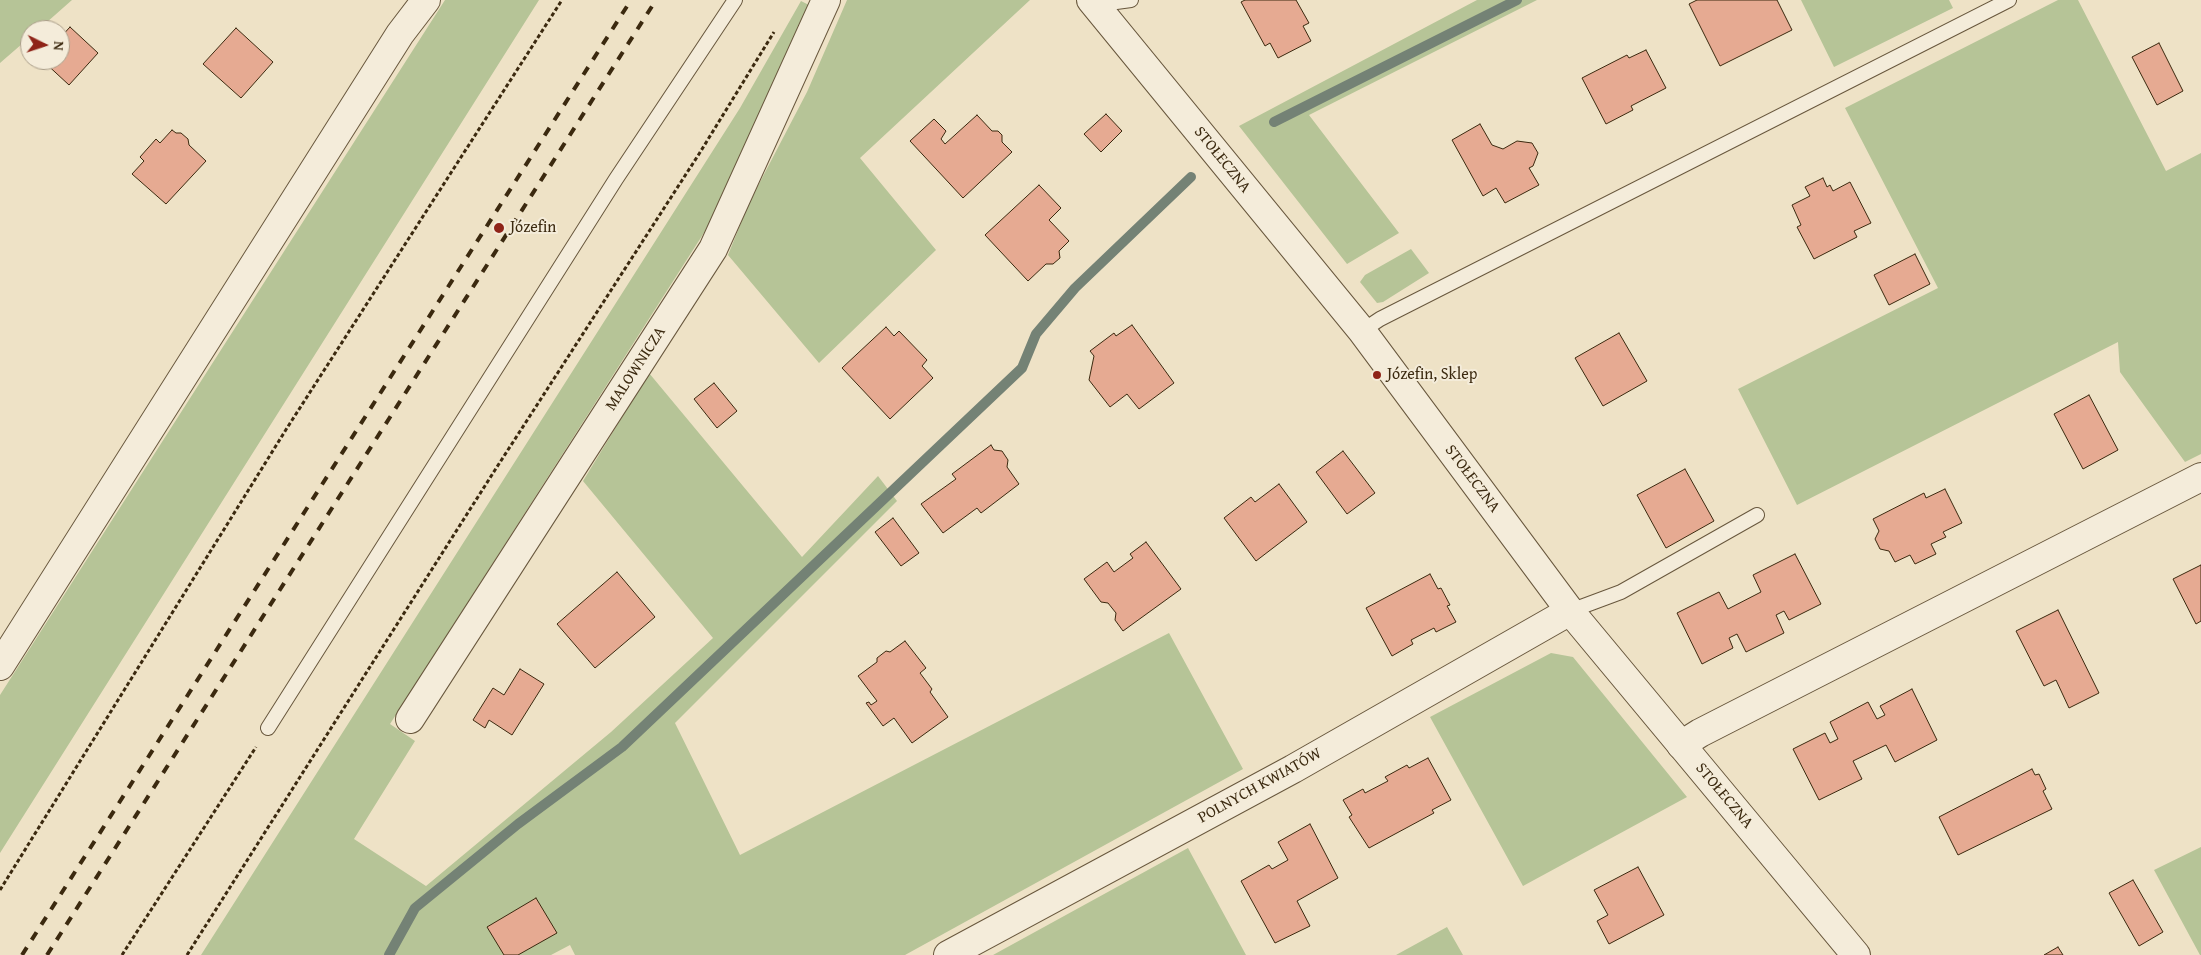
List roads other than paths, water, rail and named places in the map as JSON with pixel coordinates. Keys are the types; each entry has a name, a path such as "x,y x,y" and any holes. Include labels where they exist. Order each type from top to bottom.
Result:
{"street":[{"path":"0,666 400,34 426,0"},
{"name":"MALOWNICZA","path":"410,719 712,249 826,0"},
{"name":"STOŁECZNA","path":"1092,2 1362,331 1570,611 1856,955"},
{"path":"1681,745 1700,733 2201,477"},
{"name":"POLNYCH KWIATÓW","path":"948,955 1293,769 1570,611"}],"lane":[{"path":"268,728 616,178 735,0"},
{"path":"1092,2 1131,0"},
{"path":"1362,331 1380,319 2009,0"},
{"path":"1570,611 1621,592 1757,515"}],"waterway":[{"path":"1274,122 1517,0"},
{"path":"389,955 415,908 518,824 622,747 1022,368 1036,334 1075,288 1191,177"}],"railway":[{"path":"22,955 631,0"},
{"path":"47,955 656,0"}],"place":[{"name":"Józefin","path":"499,228"},
{"name":"Józefin, Sklep","path":"1377,375"}]}
